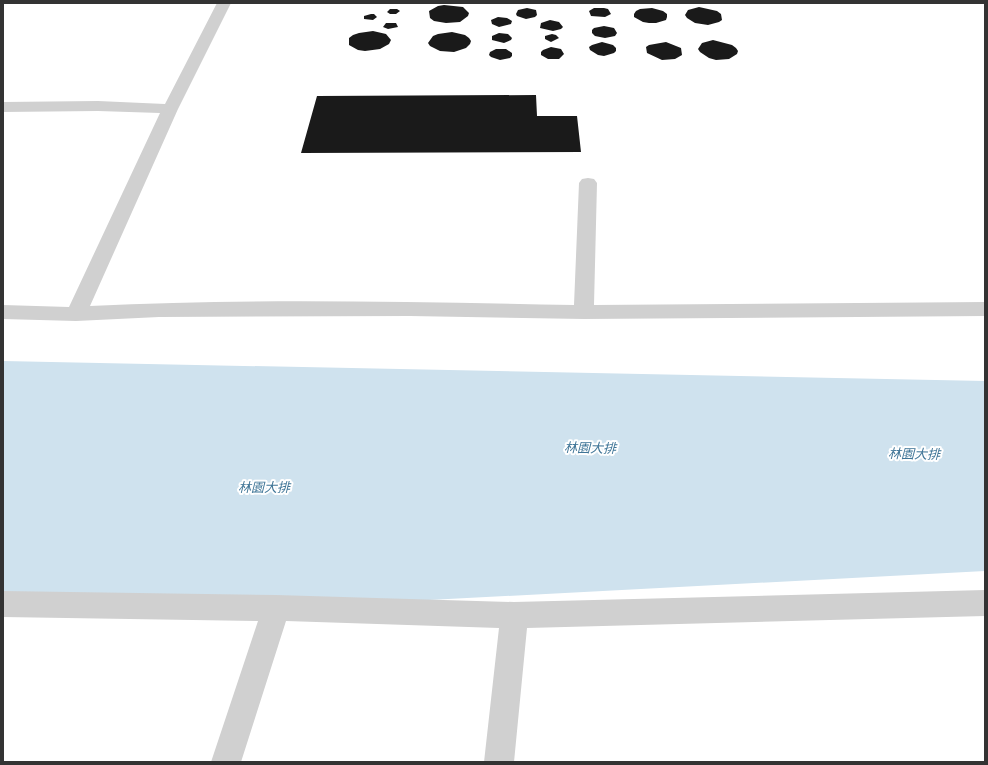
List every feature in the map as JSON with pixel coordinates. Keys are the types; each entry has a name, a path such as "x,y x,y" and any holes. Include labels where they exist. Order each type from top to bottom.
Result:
{"street":[{"path":"76,314 170,108 224,3"},
{"path":"3,107 98,106 170,108"},
{"path":"584,312 588,183"},
{"path":"3,312 76,314 159,310 394,309 584,312 985,309"},
{"path":"3,604 276,608 514,615 985,603"},
{"path":"226,762 276,608"},
{"path":"499,762 514,615"}],"water":[{"name":"林園大排","path":"3,361 985,381 985,571 276,608 3,601"}],"building":[{"path":"444,5 463,7 469,13 468,16 460,22 446,23 434,21 430,18 429,11 438,6"},
{"path":"699,7 717,11 721,14 722,20 708,25 695,23 687,18 685,15 688,10"},
{"path":"527,8 536,10 537,15 526,19 517,16 516,14 518,10"},
{"path":"594,8 608,9 611,14 605,17 591,16 589,11"},
{"path":"652,8 663,11 667,14 666,20 656,23 649,23 643,22 634,17 636,11 640,9"},
{"path":"390,9 397,9 400,11 396,14 390,14 387,12"},
{"path":"374,14 377,17 373,20 364,19 364,16"},
{"path":"498,17 507,18 512,21 511,24 499,27 492,24 491,20"},
{"path":"550,20 559,22 563,27 553,31 540,28 541,23"},
{"path":"386,23 396,23 398,27 388,29 383,27"},
{"path":"604,26 614,28 617,33 615,36 605,38 595,36 592,33 594,28"},
{"path":"373,31 386,34 391,40 389,44 380,49 365,51 358,50 349,45 349,38 353,35"},
{"path":"452,32 465,35 471,41 470,44 466,48 454,52 440,51 430,46 428,43 433,36"},
{"path":"499,33 508,34 512,38 504,43 492,40 492,36"},
{"path":"552,34 559,38 551,42 545,39 545,36"},
{"path":"713,40 732,45 738,51 737,54 729,59 716,60 709,58 700,52 698,49 702,43"},
{"path":"602,42 613,45 616,48 616,51 604,56 598,55 590,50 589,47 592,45"},
{"path":"666,42 681,48 682,55 675,59 662,60 647,53 646,47 649,45"},
{"path":"551,47 561,49 564,54 559,59 548,59 541,55 543,50"},
{"path":"496,49 506,49 512,53 512,56 510,58 500,60 491,57 489,55 490,52"},
{"path":"536,95 537,116 577,116 581,152 301,153 317,96"}]}
